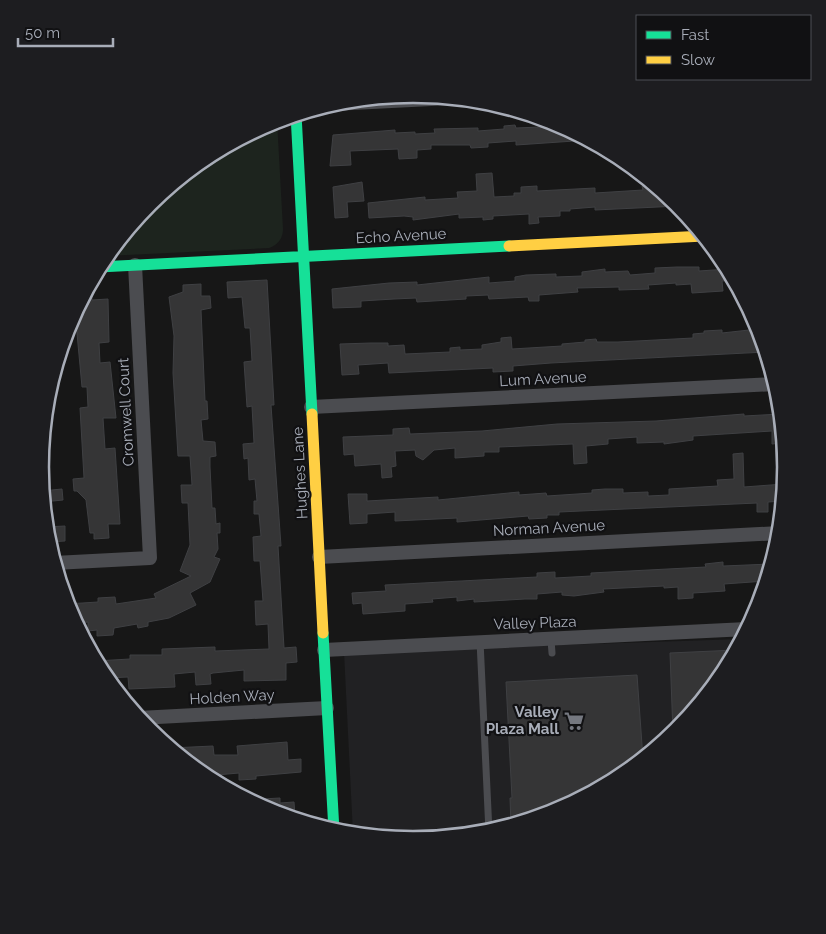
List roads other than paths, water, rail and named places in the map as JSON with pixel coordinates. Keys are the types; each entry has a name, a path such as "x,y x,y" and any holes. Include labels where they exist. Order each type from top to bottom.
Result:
{"street":[{"name":"Hughes Lane","path":"296,122 333,822"},
{"name":"Echo Avenue","path":"109,266 695,236"},
{"name":"Cromwell Court","path":"61,563 150,558 135,265"},
{"name":"Lum Avenue","path":"311,407 767,384"},
{"name":"Norman Avenue","path":"319,556 771,533"},
{"name":"Valley Plaza","path":"324,650 480,641 552,646 739,630"},
{"name":"Holden Way","path":"148,718 327,708"}],"lane":[{"path":"480,641 489,823"}],"place":[{"name":"Valley Plaza Mall","path":"574,721"}]}
